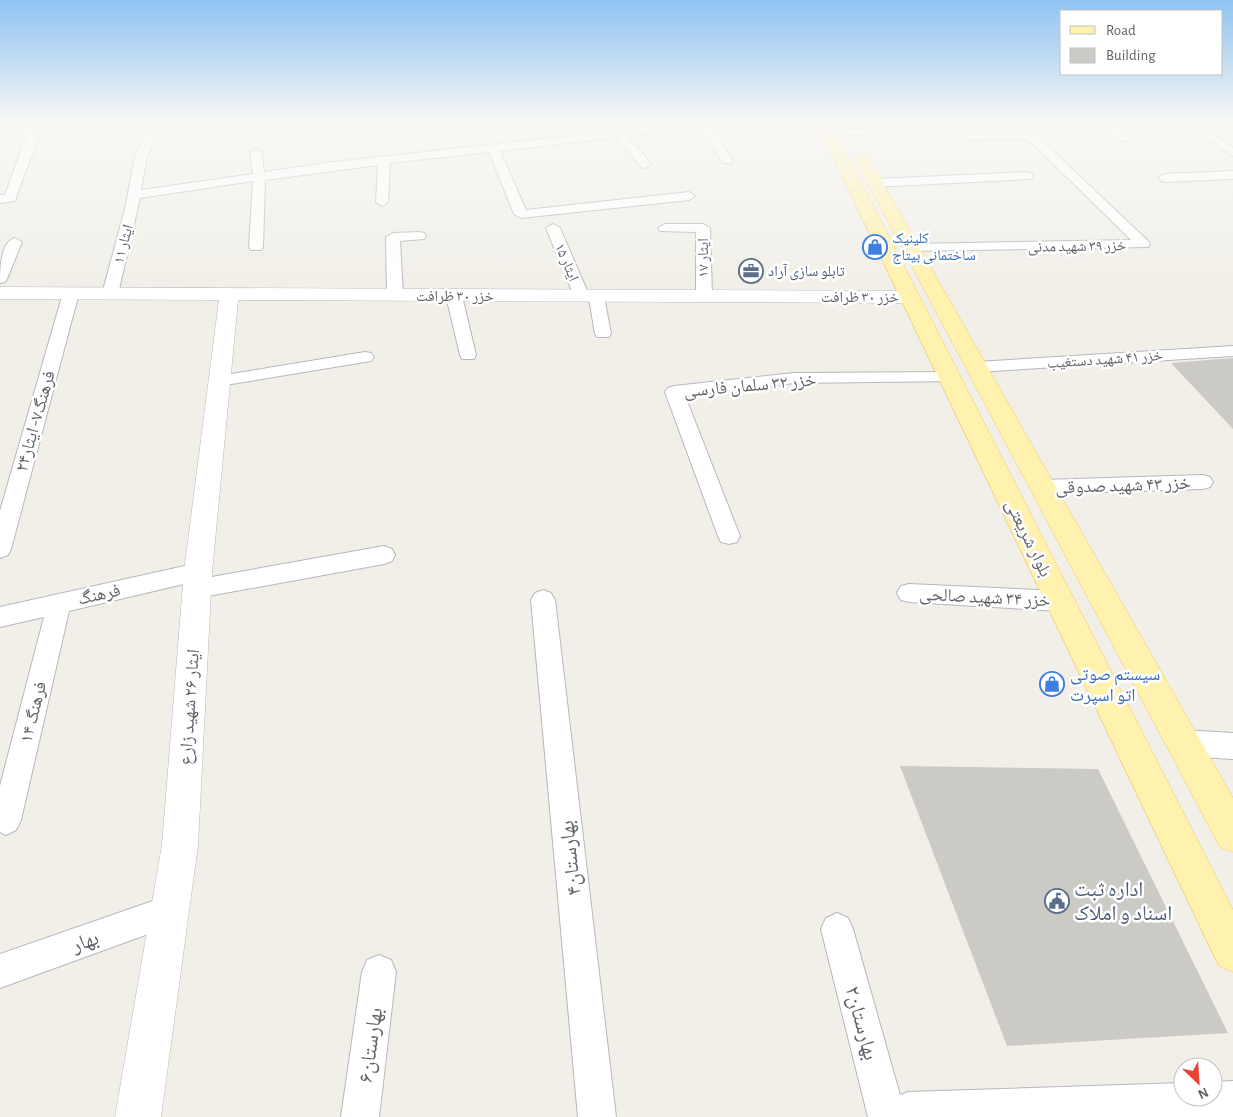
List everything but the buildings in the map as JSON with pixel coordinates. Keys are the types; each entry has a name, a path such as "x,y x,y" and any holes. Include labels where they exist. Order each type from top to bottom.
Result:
{"main road":[{"name":"بلوار شریعتی","path":"860,177 910,297 1233,952"},
{"name":"بلوار شریعتی","path":"871,177 1233,834"},
{"path":"981,441 1018,442"}],"street":[{"path":"0,199 10,198 18,177"},
{"name":"ایثار ۱۱","path":"110,294 137,177"},
{"path":"134,195 258,177"},
{"path":"256,247 259,177"},
{"path":"382,202 383,177"},
{"path":"506,177 521,214 690,196"},
{"path":"875,183 1003,177"},
{"name":"خزر ۳۹ شهید مدنی","path":"911,248 1143,244 1074,177"},
{"path":"1164,178 1184,177"},
{"name":"ایثار ۱۵","path":"552,228 589,296 603,334"},
{"name":"ایثار ۱۷","path":"665,228 703,228 704,296"},
{"path":"396,295 393,238 419,236"},
{"path":"0,279 15,242"},
{"name":"خزر ۳۰ ظرافت","path":"0,293 910,297"},
{"name":"فرهنگ۷- ایثار۲۴","path":"0,549 6,504 71,293"},
{"name":"ایثار ۲۶ شهید زارع","path":"138,1117 180,845 198,581 229,295"},
{"path":"454,296 468,355"},
{"name":"خزر ۴۱ شهید دستغیب","path":"976,367 1233,351"},
{"path":"219,381 365,357"},
{"name":"خزر ۳۲ سلمان فارسی","path":"729,536 674,392 794,378 950,377"},
{"name":"خزر ۴۳ شهید صدوقی","path":"1042,487 1203,482"},
{"name":"فرهنگ","path":"0,616 59,603 384,555"},
{"name":"خزر ۳۴ شهید صالحی","path":"909,593 1060,602"},
{"name":"بهارستان۴","path":"543,600 597,1117"},
{"name":"فرهنگ ۱۴","path":"6,820 59,603"},
{"path":"1183,743 1233,746"},
{"name":"بهار","path":"0,972 170,911"},
{"name":"بهارستان۲","path":"837,929 887,1117"},
{"name":"بهارستان۶","path":"360,1117 380,972"},
{"path":"887,1117 908,1112 1233,1100"}],"place":[{"name":"کلینیک ساختمانی بیتاج","path":"875,247"},
{"name":"تابلو سازی آراد","path":"751,271"},
{"name":"سیستم صوتی اتو اسپرت","path":"1052,684"},
{"name":"اداره ثبت اسناد و املاک","path":"1057,901"}]}
